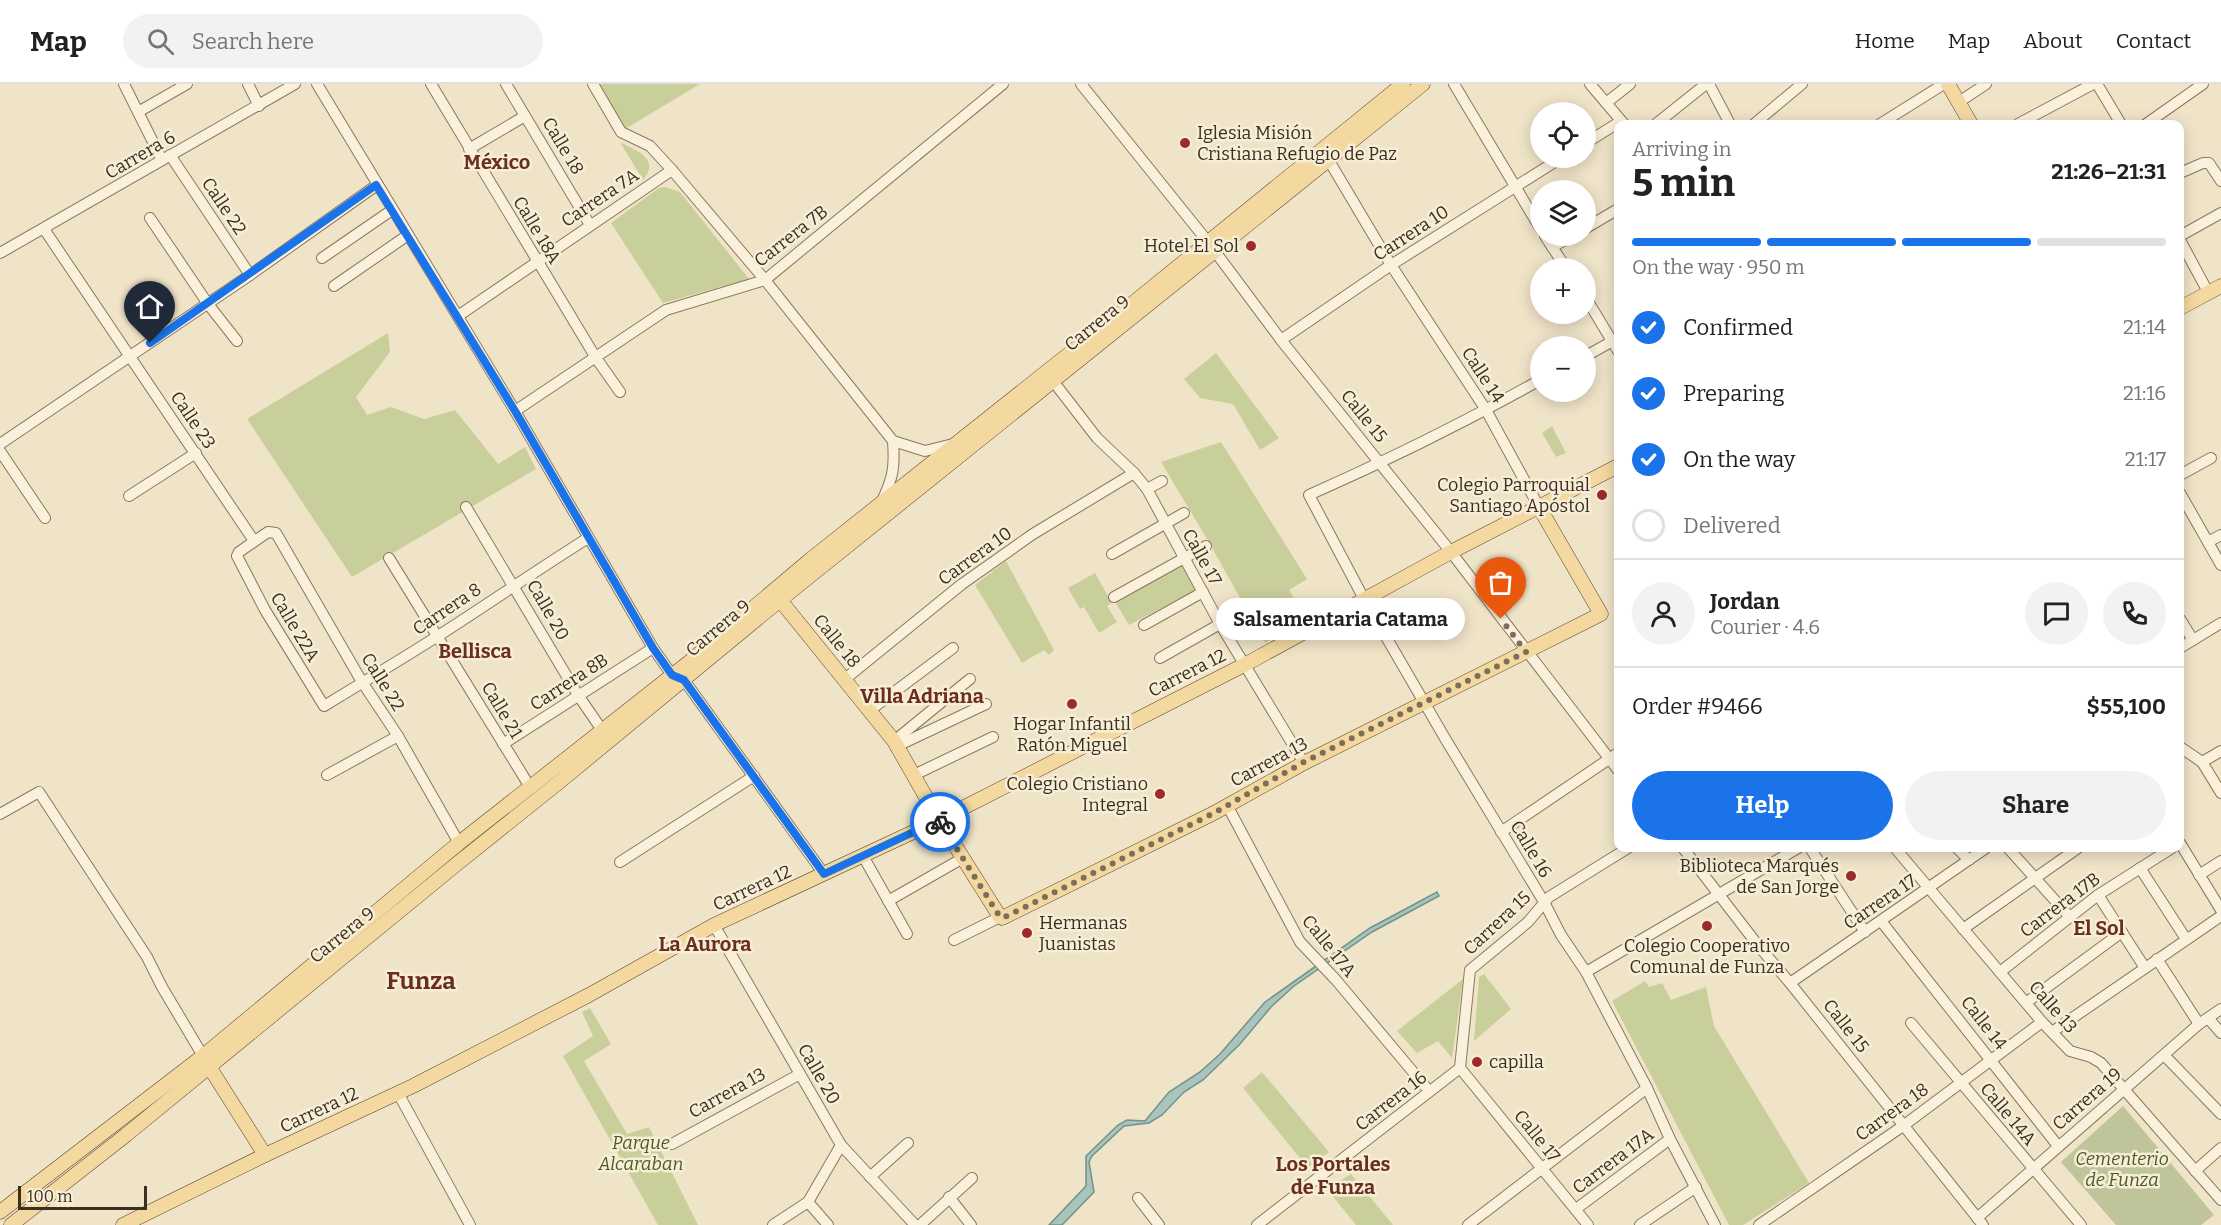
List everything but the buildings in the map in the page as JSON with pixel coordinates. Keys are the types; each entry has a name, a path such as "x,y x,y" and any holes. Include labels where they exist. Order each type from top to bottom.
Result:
{"main road":[{"name":"Carrera 9","path":"0,1212 206,1062 459,843 602,730 678,677 780,600 1053,381 1403,84"},
{"name":"Carrera 9","path":"11,1225 206,1062 678,677 881,504 1423,84"},
{"path":"1948,84 1969,120"},
{"path":"2184,306 2215,289"},
{"name":"Carrera 12","path":"123,1225 398,1093 589,995 714,925 939,820 1246,664 1451,552 1614,468"},
{"name":"Calle 14","path":"1539,507 1601,614"},
{"name":"Calle 18","path":"780,600 896,743 939,820 1000,917"},
{"name":"Carrera 13","path":"1000,917 1005,917 1054,893 1227,805 1304,762 1601,614"},
{"path":"206,1062 265,1155"}],"street":[{"path":"124,84 166,158"},
{"path":"138,112 187,84"},
{"path":"248,84 259,106"},
{"name":"Carrera 6","path":"0,253 295,84"},
{"path":"317,84 376,185 458,315 653,648 754,776 824,874"},
{"name":"Calle 18A","path":"430,84 596,358 620,392"},
{"name":"Calle 18","path":"506,84 590,225"},
{"path":"592,84 621,132 650,146 672,170 765,280 893,441 925,451 957,443"},
{"name":"Carrera 7B","path":"515,411 666,310 765,280 1003,84"},
{"name":"Calle 15","path":"1081,84 1211,247 1281,340 1451,552 1526,652 1614,756"},
{"path":"1454,84 1530,212"},
{"path":"1590,84 1620,120"},
{"path":"1606,103 1630,84"},
{"path":"1661,120 1707,84 1728,120"},
{"path":"1759,120 1802,84"},
{"path":"1886,120 1944,84"},
{"path":"1959,102 1986,84"},
{"path":"2026,120 2095,84 2118,120"},
{"path":"2152,120 2203,84"},
{"path":"469,149 525,116"},
{"path":"1596,137 1614,127"},
{"name":"Calle 22","path":"166,158 250,275"},
{"name":"Calle 14","path":"1329,159 1391,265 1485,411 1539,507"},
{"path":"2184,171 2203,163 2209,163 2221,181"},
{"name":"Carrera 10","path":"1281,340 1391,265 1544,168"},
{"name":"Carrera 7A","path":"458,315 672,170"},
{"path":"0,444 208,304 376,185"},
{"path":"322,258 392,210"},
{"path":"1596,222 1614,211"},
{"path":"2184,236 2221,213"},
{"path":"150,218 208,304 237,341"},
{"name":"Calle 23","path":"44,229 254,541"},
{"path":"334,286 408,235"},
{"path":"2184,244 2215,289"},
{"path":"1552,247 1559,258"},
{"path":"1596,313 1614,340"},
{"path":"1596,352 1614,345"},
{"name":"Calle 17","path":"1053,381 1097,438 1134,473 1147,489 1220,624 1304,762"},
{"path":"1381,463 1530,386"},
{"path":"881,504 895,470 893,441"},
{"path":"0,451 45,518"},
{"path":"129,496 196,453"},
{"path":"2184,473 2211,458"},
{"name":"Calle 16","path":"1381,463 1309,495 1364,600 1544,902 1561,935 1586,972 1715,1225"},
{"name":"Carrera 10","path":"844,679 962,584 1033,534 1134,473"},
{"path":"1147,489 1162,481"},
{"path":"2184,500 2221,565"},
{"name":"Calle 20","path":"466,507 578,695 602,730"},
{"path":"1112,554 1184,513"},
{"name":"Calle 22","path":"254,541 272,531 280,538 362,682 398,736 459,843"},
{"path":"2208,542 2221,535"},
{"name":"Carrera 8","path":"324,706 438,636 513,584 588,538"},
{"name":"Calle 22A","path":"254,541 237,556 265,610 324,706"},
{"path":"1114,597 1206,546"},
{"name":"Calle 21","path":"389,558 530,787"},
{"path":"1144,625 1203,592"},
{"path":"1160,658 1220,624"},
{"path":"2184,643 2219,629"},
{"name":"Carrera 8B","path":"503,744 653,648"},
{"path":"869,711 953,648"},
{"path":"896,743 970,679"},
{"path":"896,743 986,704"},
{"path":"327,775 398,736"},
{"path":"914,776 993,737"},
{"path":"2184,750 2202,762 2221,793"},
{"path":"2202,762 2221,751"},
{"path":"1501,832 1614,756"},
{"path":"620,862 754,776"},
{"path":"0,814 39,792 147,957 206,1062"},
{"name":"Calle 17A","path":"1227,805 1293,933 1429,1091"},
{"path":"2184,850 2221,910"},
{"name":"Carrera 15","path":"1460,1068 1470,970 1528,922 1556,891 1621,852"},
{"name":"Calle 15","path":"1686,852 1757,944 1980,1221"},
{"path":"1586,972 1791,852"},
{"path":"1813,852 1865,932"},
{"name":"Calle 13","path":"1898,852 2042,1022 2070,1051 2091,1057 2101,1063 2221,1200"},
{"path":"1961,852 1969,860"},
{"name":"Carrera 17","path":"1790,983 1980,852"},
{"path":"2012,852 2069,916"},
{"path":"1964,929 2072,852"},
{"name":"Carrera 17B","path":"2000,972 2069,916 2166,852"},
{"path":"863,856 907,934"},
{"path":"888,901 963,858"},
{"path":"2199,875 2221,861"},
{"path":"2140,868 2186,939"},
{"path":"2098,895 2145,968"},
{"path":"2052,1032 2221,916"},
{"name":"Carrera 13","path":"954,940 1000,917"},
{"name":"Calle 14","path":"1881,921 2058,1146"},
{"name":"Calle 20","path":"714,925 841,1145 915,1225"},
{"path":"2027,1002 2122,932"},
{"path":"2157,960 2203,1021 2221,1033"},
{"name":"Carrera 19","path":"1980,1221 2058,1146 2203,1021 2221,1009"},
{"name":"Carrera 18","path":"1760,1225 1903,1126 2042,1022"},
{"name":"Calle 14A","path":"1911,1023 2081,1225"},
{"path":"2164,1055 2221,1114"},
{"name":"Calle 17","path":"1460,1068 1588,1225"},
{"name":"Carrera 16","path":"1257,1225 1460,1068"},
{"name":"Carrera 13","path":"672,1144 800,1074"},
{"path":"1468,1225 1647,1088"},
{"path":"398,1093 470,1225"},
{"name":"Carrera 17A","path":"1576,1209 1670,1139"},
{"path":"870,1177 908,1143"},
{"path":"773,1225 808,1202 841,1145"},
{"path":"2195,1171 2221,1148"},
{"path":"920,1225 972,1178"},
{"path":"1640,1225 1696,1187"},
{"path":"949,1197 971,1225"},
{"path":"1138,1198 1160,1225"},
{"path":"808,1202 828,1225"}],"green space":[{"path":"597,84 700,84 625,129"},
{"path":"620,142 639,152 648,161 648,172 643,180"},
{"path":"665,187 680,192 749,279 663,303 611,223 659,188"},
{"path":"388,333 390,352 356,397 367,415 391,407 424,419 455,410 498,464 525,447 536,469 352,577 247,419"},
{"path":"1216,353 1279,438 1260,450 1233,404 1200,398 1184,379"},
{"path":"1552,426 1566,453 1556,457 1542,433"},
{"path":"1221,442 1307,579 1289,590 1299,607 1270,624 1277,636 1265,643 1161,462"},
{"path":"1006,561 1054,650 1049,655 1044,650 1022,663 975,585"},
{"path":"1182,564 1196,590 1129,625 1114,600"},
{"path":"1095,573 1112,603 1107,606 1117,622 1099,633 1084,607 1080,609 1068,588"},
{"path":"1484,974 1511,1009 1474,1041 1479,977"},
{"path":"1463,979 1452,1058 1438,1041 1417,1053 1397,1031"},
{"path":"1645,981 1649,987 1662,983 1671,1000 1706,987 1714,1026 1809,1183 1743,1225 1729,1225 1612,1001"},
{"name":"Parque Alcaraban","path":"590,1008 611,1044 584,1061 627,1134 649,1127 698,1225 658,1225 563,1056 593,1036 582,1012"},
{"path":"1262,1072 1329,1152 1308,1168 1243,1088"},
{"name":"Cementerio de Funza","path":"2123,1106 2214,1215 2201,1225 2116,1225 2061,1162"},
{"path":"1351,1174 1393,1225 1356,1225 1327,1189"}],"water":[{"path":"1437,892 1439,896 1372,932 1294,986 1271,1007 1240,1044 1203,1080 1184,1092 1162,1115 1149,1123 1124,1126 1092,1156 1089,1162 1094,1192 1062,1225 1049,1225 1086,1186 1086,1156 1118,1125 1127,1120 1145,1121 1169,1092 1200,1072 1220,1054 1265,1002 1370,928"}],"way so far":[{"path":"940,822 1000,917 1005,917 1214,813 1304,762 1526,652 1501,619"}],"place":[{"name":"Iglesia Misión Cristiana Refugio de Paz","path":"1185,143"},
{"name":"Hotel El Sol","path":"1251,246"},
{"name":"Colegio Parroquial Santiago Apóstol","path":"1602,495"},
{"name":"Salsamentaria Catama","path":"1501,619"},
{"name":"Hogar Infantil Ratón Miguel","path":"1072,704"},
{"name":"Colegio Cristiano Integral","path":"1160,794"},
{"name":"Biblioteca Marqués de San Jorge","path":"1851,876"},
{"name":"Colegio Cooperativo Comunal de Funza","path":"1707,926"},
{"name":"Hermanas Juanistas","path":"1027,933"},
{"name":"capilla","path":"1477,1062"}],"district":[{"name":"México","path":"497,162"},
{"name":"Bellisca","path":"475,651"},
{"name":"Villa Adriana","path":"922,696"},
{"name":"El Sol","path":"2099,928"},
{"name":"La Aurora","path":"705,944"},
{"name":"Funza","path":"421,981"},
{"name":"Los Portales de Funza","path":"1333,1176"}],"route":[{"path":"150,343 376,185 458,315 653,648 672,675 684,680 824,874 939,820 940,822"}]}
